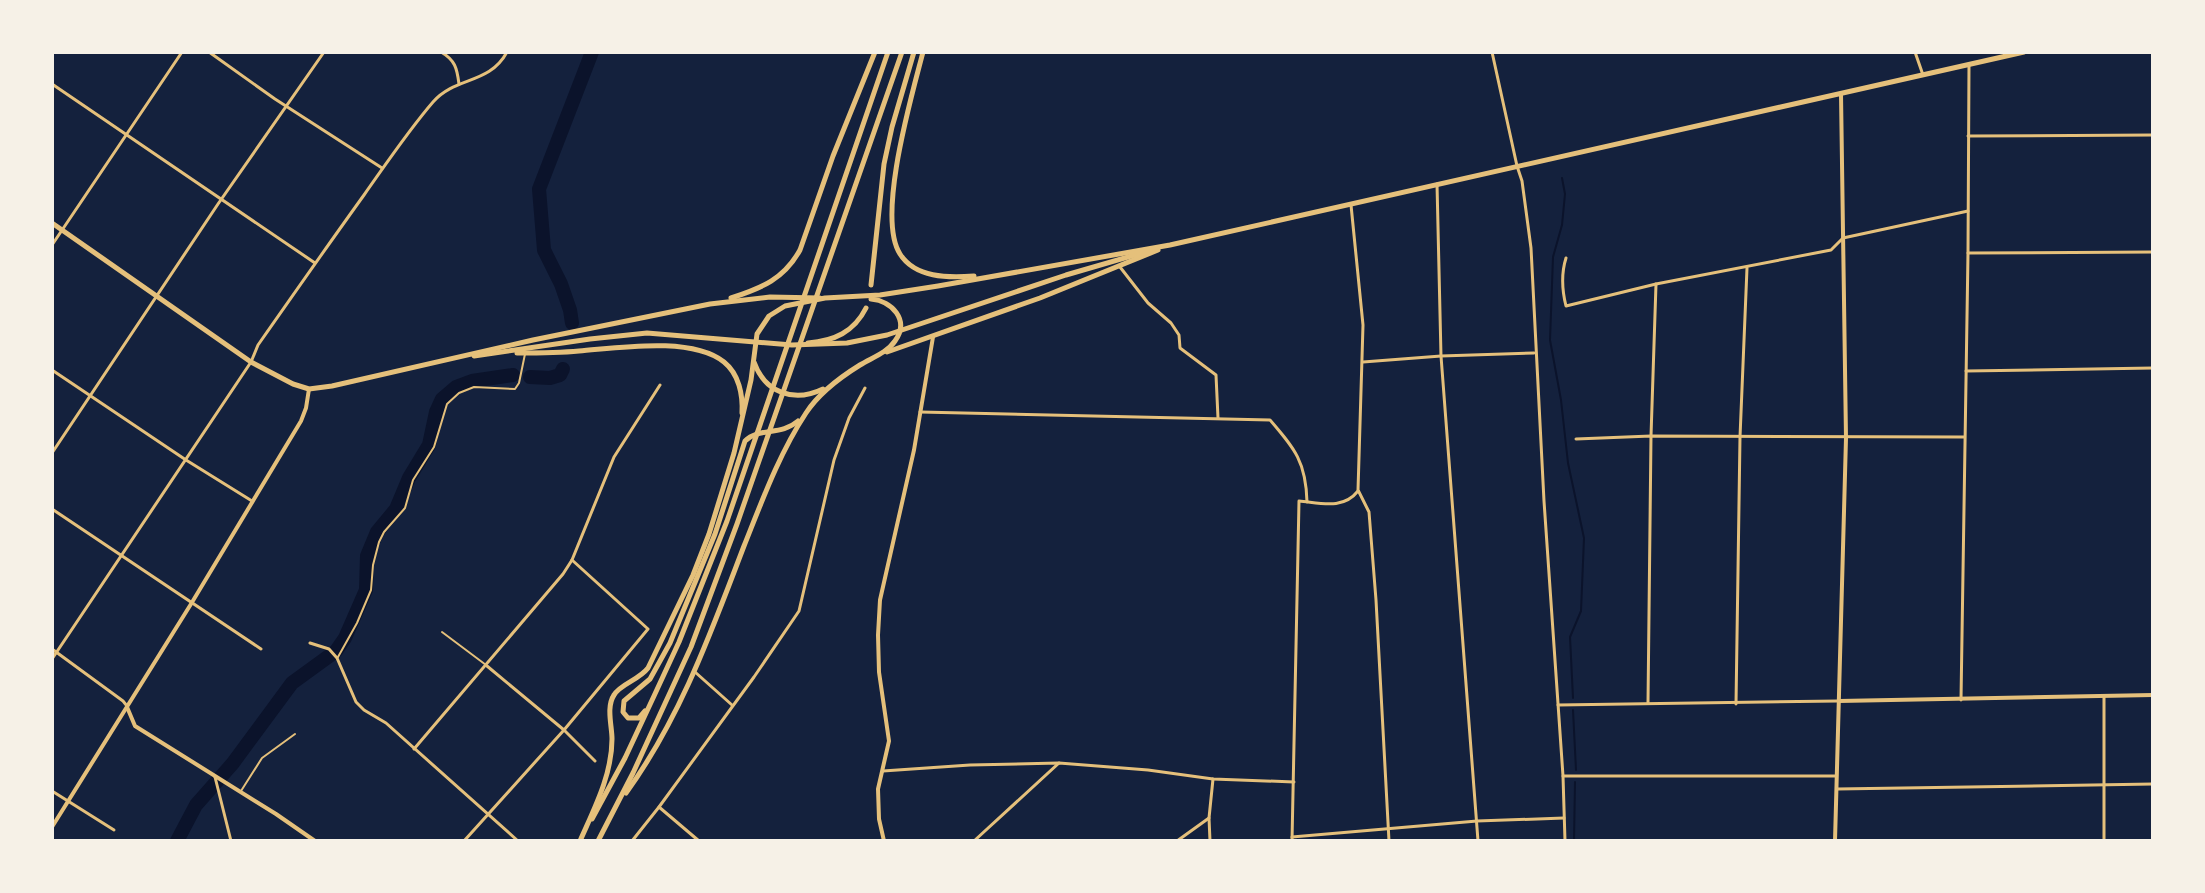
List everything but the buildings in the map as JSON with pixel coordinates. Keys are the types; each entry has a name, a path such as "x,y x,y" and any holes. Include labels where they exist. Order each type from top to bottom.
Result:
{"main road":[{"path":"710,304 760,287 782,275 792,264 875,52"},
{"path":"580,841 625,758 679,642 727,521 888,52"},
{"path":"598,841 691,647 902,52"},
{"path":"871,285 884,164 914,52"},
{"path":"923,52 896,177 892,224 895,245 901,256 927,273 956,278 1003,274"},
{"path":"525,351 647,333 767,344 829,345 887,335 1066,275 1170,245 2024,52"},
{"path":"52,223 251,362 309,389 710,304 770,297 880,295 1170,245"},
{"path":"616,806 657,747 678,709 775,469 804,415 819,396 861,364 879,355 1040,298 1170,245"},
{"path":"858,297 879,299 896,311 900,323 897,338 879,355"},
{"path":"580,841 608,769 612,742 612,699 617,691 645,672 693,575 709,534 741,426 757,334 774,312 796,303 825,298"},
{"path":"767,344 816,342 837,337 853,327 866,308"},
{"path":"438,362 525,351 645,345 711,354 725,363 737,378 742,402 741,426"},
{"path":"754,357 761,378 779,391 804,395 829,387"},
{"path":"654,696 639,718 628,718 623,712 624,701 650,679 670,643 715,534 745,441 751,435 789,428 804,415"}],"street":[{"path":"52,245 182,52"},
{"path":"209,52 383,168"},
{"path":"52,453 324,52"},
{"path":"441,52 456,65 459,84"},
{"path":"52,659 54,650 121,557 251,362 258,345 383,168 436,99 459,84 493,70 507,52"},
{"path":"1492,52 1522,181 1531,248 1565,841"},
{"path":"1915,52 1923,75"},
{"path":"1961,700 1969,65"},
{"path":"52,84 315,263"},
{"path":"1835,841 1846,438 1841,94"},
{"path":"1968,136 2153,135"},
{"path":"1437,184 1441,356 1478,841"},
{"path":"1351,203 1363,325 1358,490 1369,512 1389,841"},
{"path":"1566,258 1563,292 1566,306 1656,284 1831,250 1843,238 1968,211"},
{"path":"1968,253 2153,252"},
{"path":"1119,266 1148,303 1171,323 1179,335 1180,348 1216,375 1218,418"},
{"path":"1736,704 1740,437 1747,267"},
{"path":"1648,703 1656,284"},
{"path":"884,841 879,819 878,789 889,741 879,672 880,600 920,412 933,334"},
{"path":"1363,362 1535,353"},
{"path":"1966,371 2153,368"},
{"path":"52,370 252,501"},
{"path":"414,749 563,574 572,560 614,457 660,385"},
{"path":"632,841 799,611 834,460 849,418 865,388"},
{"path":"52,827 301,421 309,389"},
{"path":"920,412 1270,420 1301,462 1307,478 1307,502"},
{"path":"1576,439 1651,436 1965,437"},
{"path":"1358,490 1352,499 1342,504 1299,501 1292,839 1477,821 1564,818"},
{"path":"52,509 261,649"},
{"path":"464,841 564,730 648,629 572,560"},
{"path":"310,643 329,649 336,656 356,702 364,710 386,723 518,841"},
{"path":"54,650 123,701 135,726 315,841"},
{"path":"487,666 564,730 595,761"},
{"path":"695,672 732,705"},
{"path":"1558,705 2153,695"},
{"path":"2104,696 2104,841"},
{"path":"881,771 1059,763 1213,779 1294,782"},
{"path":"974,841 1059,763"},
{"path":"1563,776 1836,776"},
{"path":"215,777 231,841"},
{"path":"1210,841 1213,779"},
{"path":"1836,789 2153,784"},
{"path":"52,791 114,830"},
{"path":"659,807 699,841"},
{"path":"1177,841 1209,818"}],"lane":[{"path":"336,656 349,640 371,590 379,542 405,508 413,480 434,447 447,404 459,393 474,387 515,389 525,351"},
{"path":"442,632 487,666"},
{"path":"240,792 262,758 295,734"}],"waterway":[{"path":"572,323 561,284 544,250 539,189 592,52"},
{"path":"1562,178 1565,194 1562,225 1553,257 1550,340 1568,463 1584,538 1581,611 1570,637 1573,698"},
{"path":"530,377 550,378 560,375 563,369"},
{"path":"177,841 196,805 233,763 292,683 336,651 345,638 366,590 367,556 377,532 396,509 409,478 429,445 442,399 456,387 472,381 513,375"},
{"path":"1573,710 1576,770"},
{"path":"1574,841 1575,782"}]}
